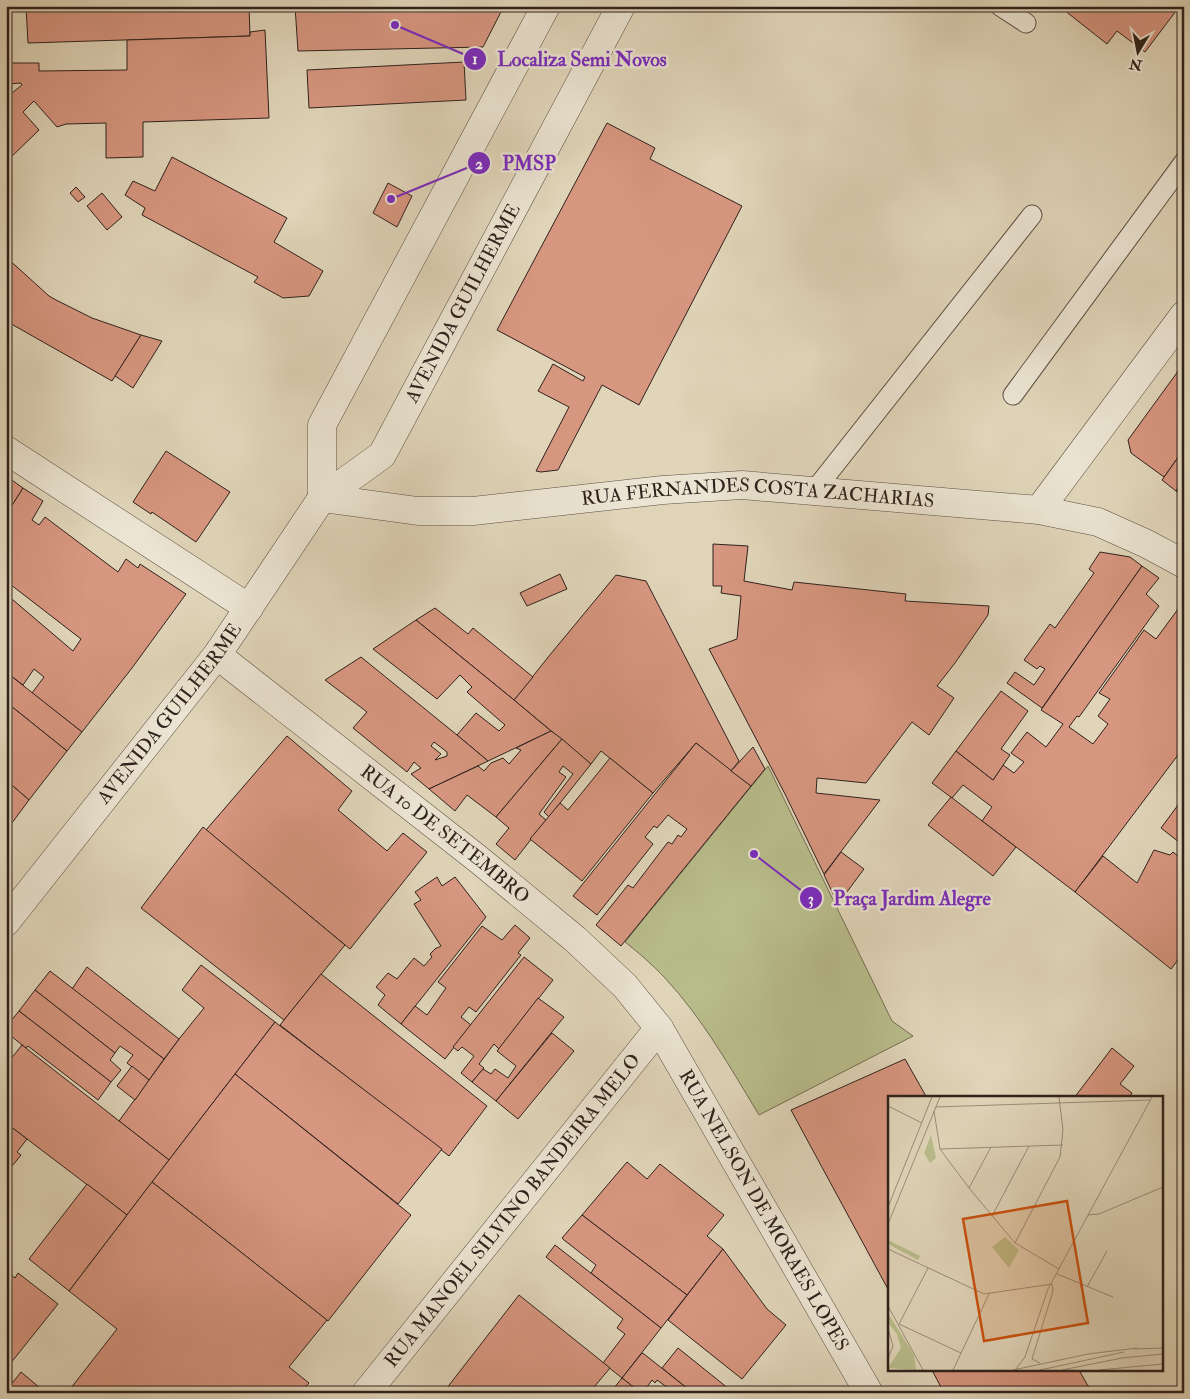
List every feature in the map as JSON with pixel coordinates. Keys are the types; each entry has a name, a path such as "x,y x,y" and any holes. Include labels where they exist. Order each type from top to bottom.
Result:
{"street":[{"path":"322,498 322,424 546,6"},
{"name":"AVENIDA GUILHERME","path":"6,922 217,655 322,498 382,455 621,6"},
{"path":"1039,510 1184,315"},
{"path":"6,450 249,608"},
{"name":"RUA FERNANDES COSTA ZACHARIAS","path":"322,498 418,510 473,511 663,490 742,485 1039,510 1098,522 1147,544 1184,564"},
{"name":"RUA 10 DE SETEMBRO","path":"217,655 478,859 575,939 625,986 659,1028"},
{"name":"RUA NELSON DE MORAES LOPES","path":"659,1028 859,1388"},
{"name":"RUA MANOEL SILVINO BANDEIRA MELO","path":"366,1393 659,1028"}],"lane":[{"path":"1000,6 1026,23"},
{"path":"1013,395 1184,162"},
{"path":"814,491 1032,215"}],"green space":[{"path":"768,766 892,1021 913,1036 759,1115 692,1010 660,973 625,942"}],"building":[{"path":"26,6 249,6 250,36 28,43"},
{"path":"295,6 504,6 483,47 298,51"},
{"path":"1059,6 1184,6 1184,10 1179,7 1145,52 1117,31 1107,44"},
{"path":"6,20 12,25 6,32"},
{"path":"265,30 269,118 143,122 143,157 106,158 106,123 66,124 57,127 34,101 23,112 39,130 6,162 6,96 22,85 21,83 8,84 9,63 39,63 39,71 127,70 127,40 250,36 250,32"},
{"path":"464,62 466,100 309,108 307,70"},
{"path":"607,123 655,148 650,159 742,206 639,405 602,385 558,470 541,472 536,471 569,407 538,391 553,364 583,381 585,377 497,330"},
{"path":"172,157 287,218 274,242 323,271 309,296 283,298 254,282 258,277 142,215 145,208 125,195 133,181 155,191"},
{"path":"388,183 412,196 397,227 373,213"},
{"path":"76,187 85,197 78,202 70,193"},
{"path":"102,193 122,217 107,230 87,206"},
{"path":"6,257 49,296 92,318 141,335 112,381 6,321"},
{"path":"141,335 162,341 133,388 115,376"},
{"path":"1184,363 1184,449 1164,477 1131,453 1128,440"},
{"path":"1184,449 1184,480 1176,491 1162,480"},
{"path":"166,451 230,492 196,542 152,512 151,514 133,502"},
{"path":"6,476 23,488 6,515"},
{"path":"1184,480 1184,496 1176,491"},
{"path":"23,488 43,501 32,520 39,525 45,517 118,572 126,559 138,568 140,564 186,594 82,732 32,693 44,677 34,669 23,685 6,672 6,594 73,651 81,639 6,581 6,515"},
{"path":"713,544 748,546 744,581 792,590 794,582 906,594 905,601 989,606 988,615 937,686 954,698 929,735 912,722 866,783 817,778 816,793 880,800 824,874 785,794 709,649 737,639 741,596 721,593 722,586 713,586"},
{"path":"1100,552 1130,557 1142,566 1042,708 1007,683 1015,672 1034,685 1045,669 1040,666 1037,669 1024,660 1050,624 1055,628 1094,573 1089,569"},
{"path":"1142,566 1159,578 1146,594 1159,606 1079,717 1077,716 1069,727 1093,744 1108,724 1098,716 1110,699 1099,693 1144,630 1156,639 1184,601 1184,747 1075,892 982,821 992,807 963,785 952,798 932,783 956,751 993,780 1003,765 1014,773 1024,762 1011,753 1027,732 1046,747 1063,724 1041,710"},
{"path":"560,574 567,589 527,606 520,593"},
{"path":"616,575 646,581 739,761 731,771 696,743 653,793 601,751 591,764 514,700"},
{"path":"435,608 468,634 473,628 533,677 514,700 416,620"},
{"path":"416,620 551,731 488,761 457,735 476,713 499,731 505,725 467,692 472,687 460,675 437,699 373,649"},
{"path":"361,657 488,761 429,789 411,774 421,768 414,762 407,772 353,728 367,712 325,680","holes":["434,742 447,752 447,756 435,760 441,754 431,746"]},
{"path":"6,672 82,732 67,751 6,702"},
{"path":"1001,691 1028,711 1001,749 1010,755 993,780 956,751"},
{"path":"6,702 67,751 29,800 6,780"},
{"path":"551,731 562,739 496,817 467,795 455,811 429,789 478,766 484,771 491,763 503,758 509,764 521,750 516,748"},
{"path":"287,736 352,791 338,810 387,851 403,833 427,852 350,949 206,830"},
{"path":"562,739 591,764 549,817 544,812 573,774 563,766 559,772 566,777 539,814 546,820 515,860 496,844 509,828 496,817"},
{"path":"696,743 751,786 621,946 596,925 628,885 633,888 668,842 672,844 678,835 681,837 687,829 668,815 657,828 654,826 645,837 653,844 597,915 573,896"},
{"path":"753,747 765,769 751,786 731,771"},
{"path":"610,758 653,793 582,881 530,839 560,803 568,810"},
{"path":"6,780 29,800 6,831"},
{"path":"951,797 1016,847 993,876 928,825"},
{"path":"1184,797 1184,846 1161,828"},
{"path":"203,827 345,945 284,1020 141,908"},
{"path":"1154,850 1170,855 1173,852 1184,861 1184,952 1171,969 1075,892 1103,856 1137,883"},
{"path":"841,852 864,869 838,904 824,875"},
{"path":"437,877 442,886 455,877 486,917 401,1024 378,1005 385,995 376,987 388,973 397,979 414,958 424,966 432,957 430,954 441,946 414,904 421,900 415,892"},
{"path":"515,925 530,938 518,953 521,955 476,1012 469,1007 461,1017 471,1025 445,1059 401,1024 415,1006 427,1015 446,988 438,982 482,926 502,940"},
{"path":"524,957 553,980 499,1049 494,1044 479,1064 484,1068 472,1082 461,1073 474,1056 462,1047 458,1051 453,1047"},
{"path":"201,965 275,1022 169,1160 119,1121 204,1008 182,990"},
{"path":"87,967 179,1039 164,1059 72,989"},
{"path":"50,971 164,1059 149,1080 127,1063 133,1055 120,1046 115,1053 35,990"},
{"path":"321,974 487,1106 449,1156 280,1025"},
{"path":"35,990 115,1053 110,1060 121,1070 111,1082 19,1011"},
{"path":"538,998 564,1017 496,1101 472,1082 483,1069 491,1074 495,1069 508,1078 516,1066 497,1051"},
{"path":"19,1011 111,1082 98,1100 28,1046 26,1048 6,1032 6,1027"},
{"path":"275,1022 442,1149 398,1204 235,1074"},
{"path":"552,1033 574,1051 518,1119 496,1101"},
{"path":"22,1045 169,1160 127,1215 6,1123 6,1065"},
{"path":"1112,1048 1134,1066 1120,1084 1132,1093 1130,1096 1076,1096"},
{"path":"905,1059 926,1096 888,1096 888,1289 791,1110"},
{"path":"132,1066 149,1080 135,1100 117,1086"},
{"path":"235,1074 411,1215 328,1321 152,1182"},
{"path":"6,1123 27,1139 17,1152 21,1155 8,1171 6,1170"},
{"path":"627,1162 647,1179 660,1164 724,1215 707,1236 723,1249 687,1295 582,1215"},
{"path":"152,1182 327,1320 289,1367 309,1383 300,1393 67,1393 117,1329 69,1291"},
{"path":"87,1184 127,1215 69,1291 29,1259"},
{"path":"582,1215 687,1295 661,1328 591,1273 596,1265 562,1238"},
{"path":"555,1245 661,1328 622,1378 603,1363 625,1334 617,1328 623,1319 546,1257"},
{"path":"723,1249 767,1309 786,1325 742,1379 668,1320"},
{"path":"6,1271 15,1278 18,1273 58,1304 10,1364 6,1361"},
{"path":"519,1295 610,1368 589,1393 443,1393"},
{"path":"678,1348 734,1393 693,1393 662,1368"},
{"path":"642,1353 693,1393 671,1393 672,1391 657,1380 655,1383 652,1380 643,1393 641,1393 622,1378"},
{"path":"21,1372 46,1393 6,1393"},
{"path":"933,1372 1080,1372 1092,1393 944,1393"},
{"path":"622,1378 641,1393 610,1393"}],"place":[{"name":"Localiza Semi Novos","path":"395,25"},
{"name":"PMSP","path":"391,199"},
{"name":"Praça Jardim Alegre","path":"754,854"}]}
